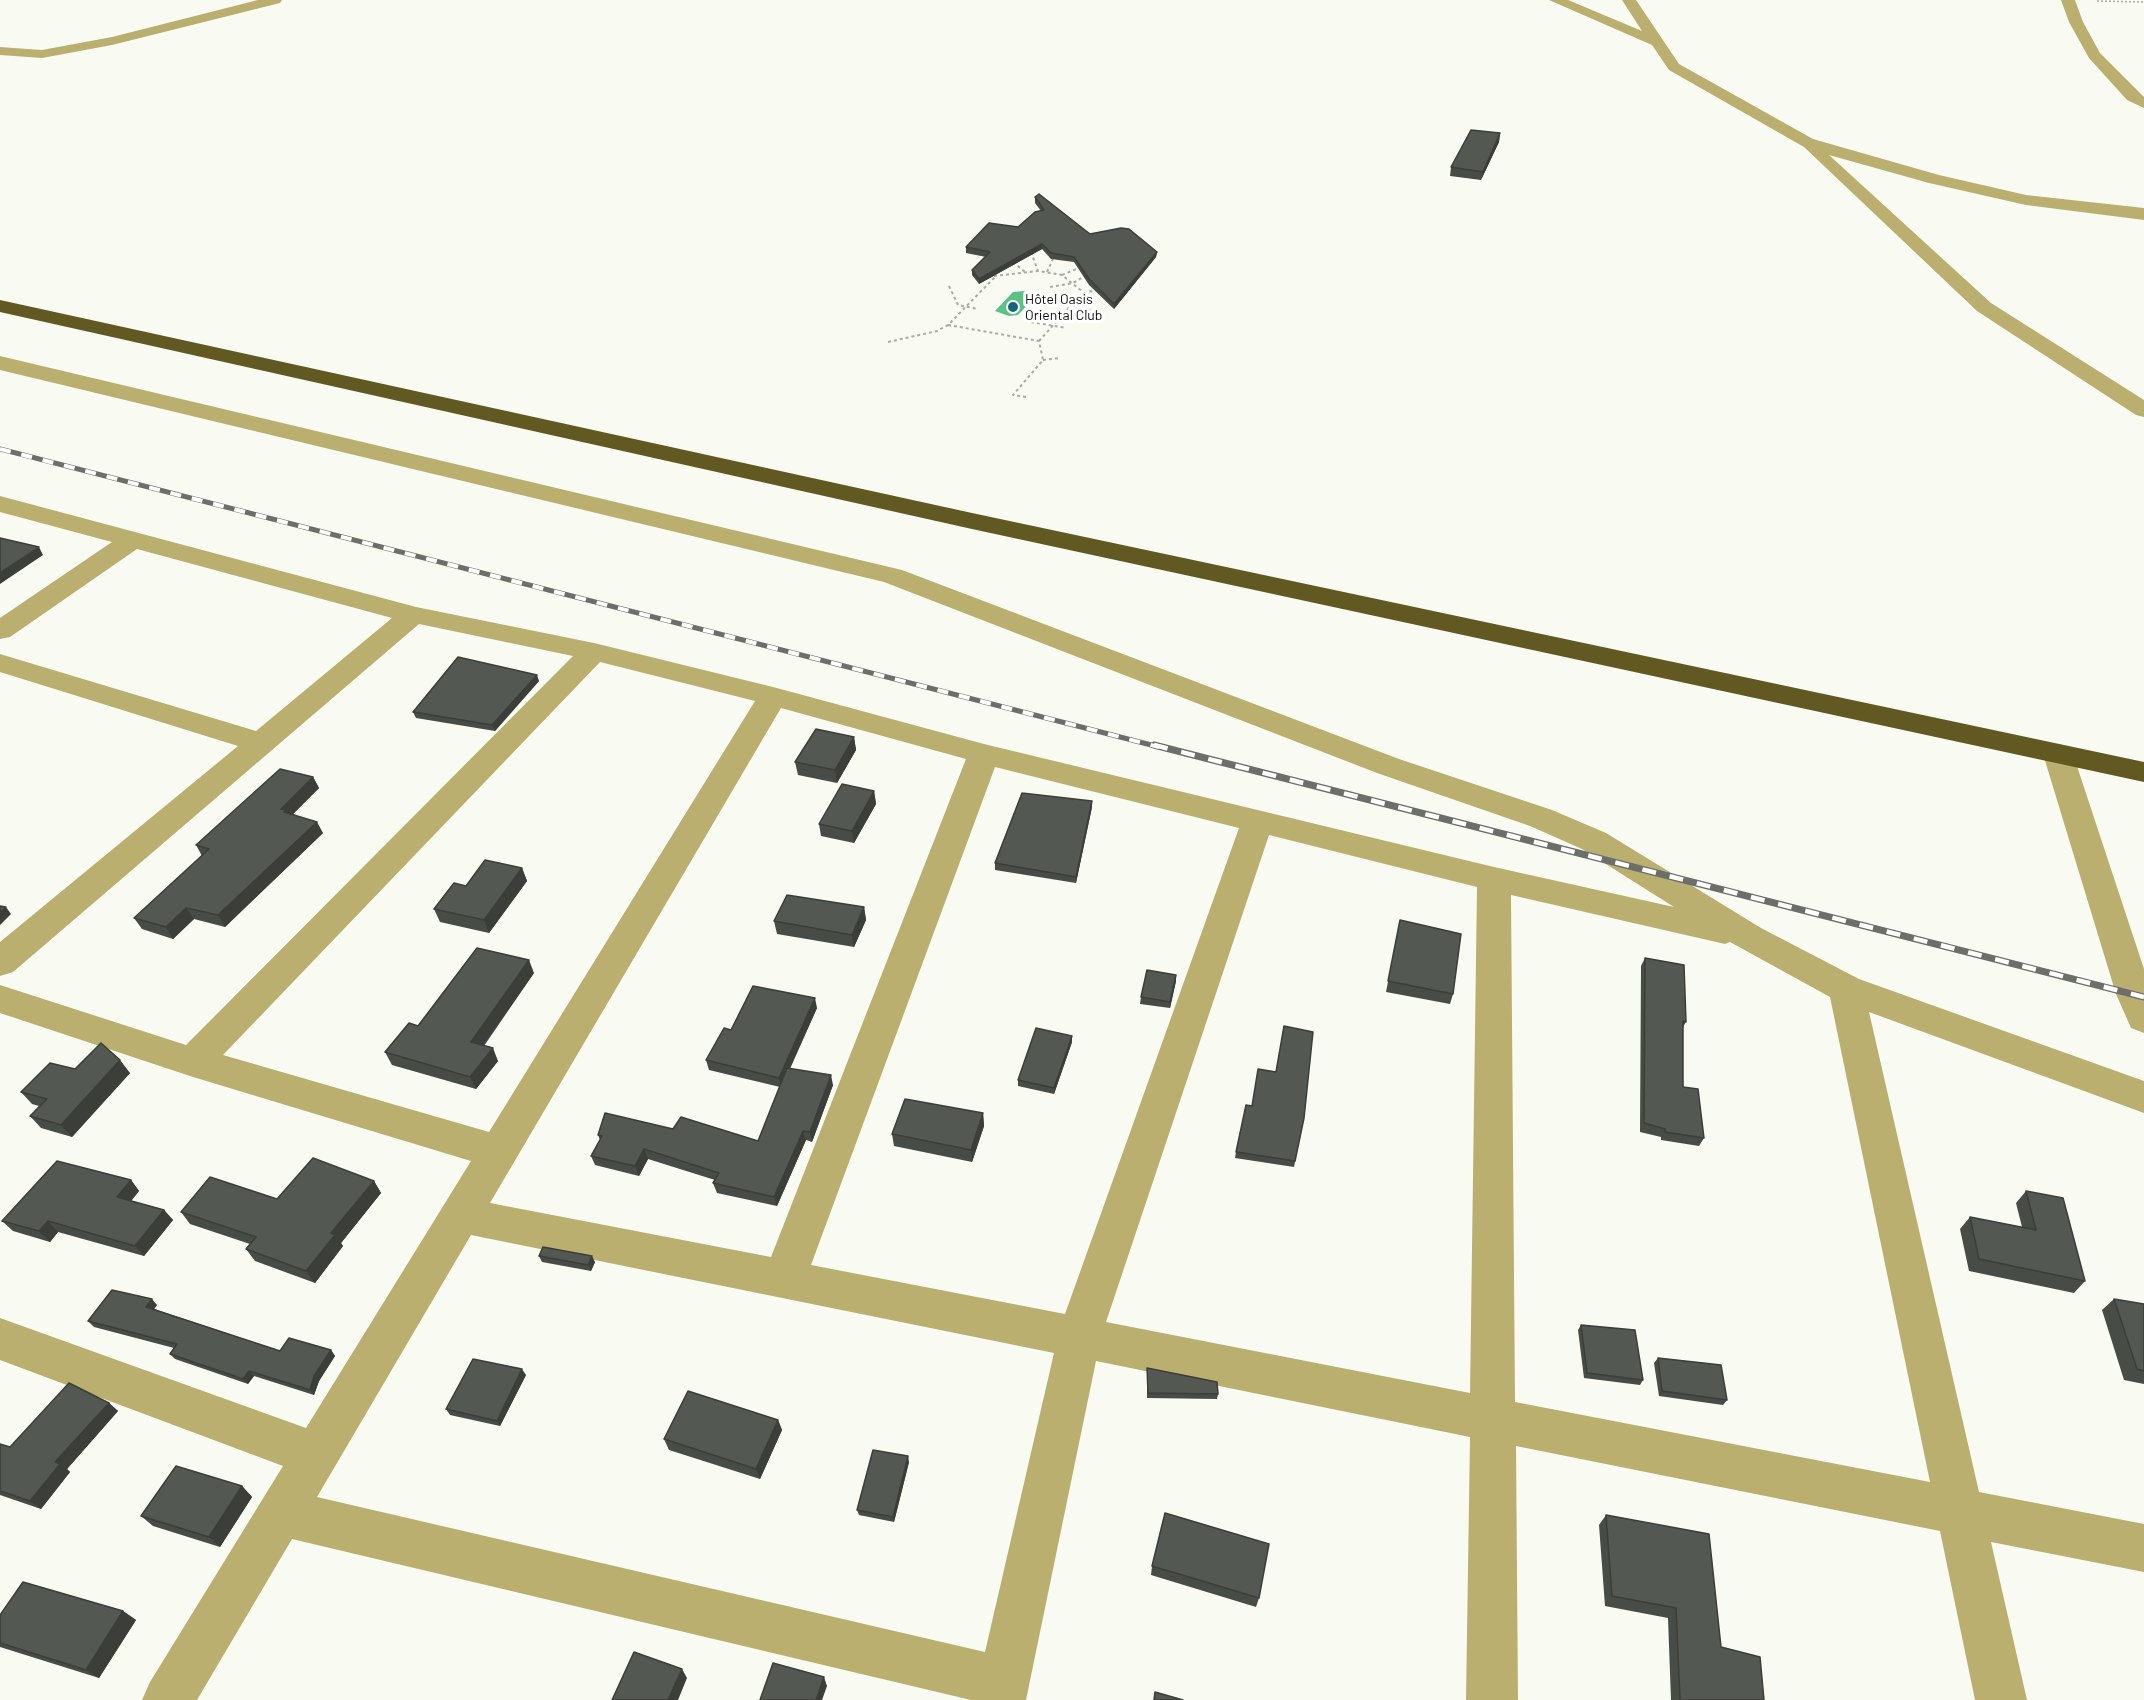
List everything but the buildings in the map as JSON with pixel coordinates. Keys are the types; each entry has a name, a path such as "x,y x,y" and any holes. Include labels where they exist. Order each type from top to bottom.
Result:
{"highway":[{"path":"0,306 984,523 2144,772"}],"street":[{"path":"0,51 42,54 158,31 241,4 275,0"},
{"path":"1556,0 1657,42"},
{"path":"1629,0 1674,67 1807,143 1984,307 2144,410"},
{"path":"2069,1 2076,21 2094,55 2133,97 2144,103"},
{"path":"1807,143 1935,179 2026,200 2144,214"},
{"path":"0,363 893,576 1388,766 1541,818 1594,841 1749,937 1846,989 2144,1096"},
{"path":"0,504 413,615 594,652 773,696 984,754 1494,879 1749,937"},
{"path":"0,631 132,540"},
{"path":"0,963 413,615"},
{"path":"193,1062 594,652"},
{"path":"0,663 262,743"},
{"path":"168,1700 773,696"},
{"path":"784,1280 984,754"},
{"path":"2058,754 2130,940 2144,1018"},
{"path":"282,1513 1002,1691 1079,1338 1258,821"},
{"path":"1492,1700 1494,879"},
{"path":"1846,989 2001,1700"},
{"path":"0,999 193,1062 499,1152"},
{"path":"460,1215 2144,1548"},
{"path":"0,1339 316,1455"}],"path":[{"path":"2069,1 2144,2"},
{"path":"1029,248 1038,271"},
{"path":"1047,273 1053,259"},
{"path":"1013,262 1025,273"},
{"path":"1062,275 1086,265"},
{"path":"988,274 995,277 1038,271 1062,275 1083,292"},
{"path":"1007,280 1013,274"},
{"path":"1050,287 1073,283 1085,276"},
{"path":"888,342 937,331 948,325 995,277"},
{"path":"950,286 958,305 978,309"},
{"path":"1079,288 1090,286"},
{"path":"1039,341 1083,292 1095,291"},
{"path":"1063,314 1092,310"},
{"path":"1031,322 1066,328"},
{"path":"948,325 1039,341"},
{"path":"1039,341 1043,360"},
{"path":"1026,398 1013,395 1043,360 1059,358"}],"shaded area":[{"path":"1024,291 1037,295 1018,315 1009,316 995,311 1013,292"}],"railway":[{"path":"0,449 1159,747"},
{"path":"1154,745 2144,997"}],"place":[{"name":"Hôtel Oasis Oriental Club","path":"1013,307"}]}
